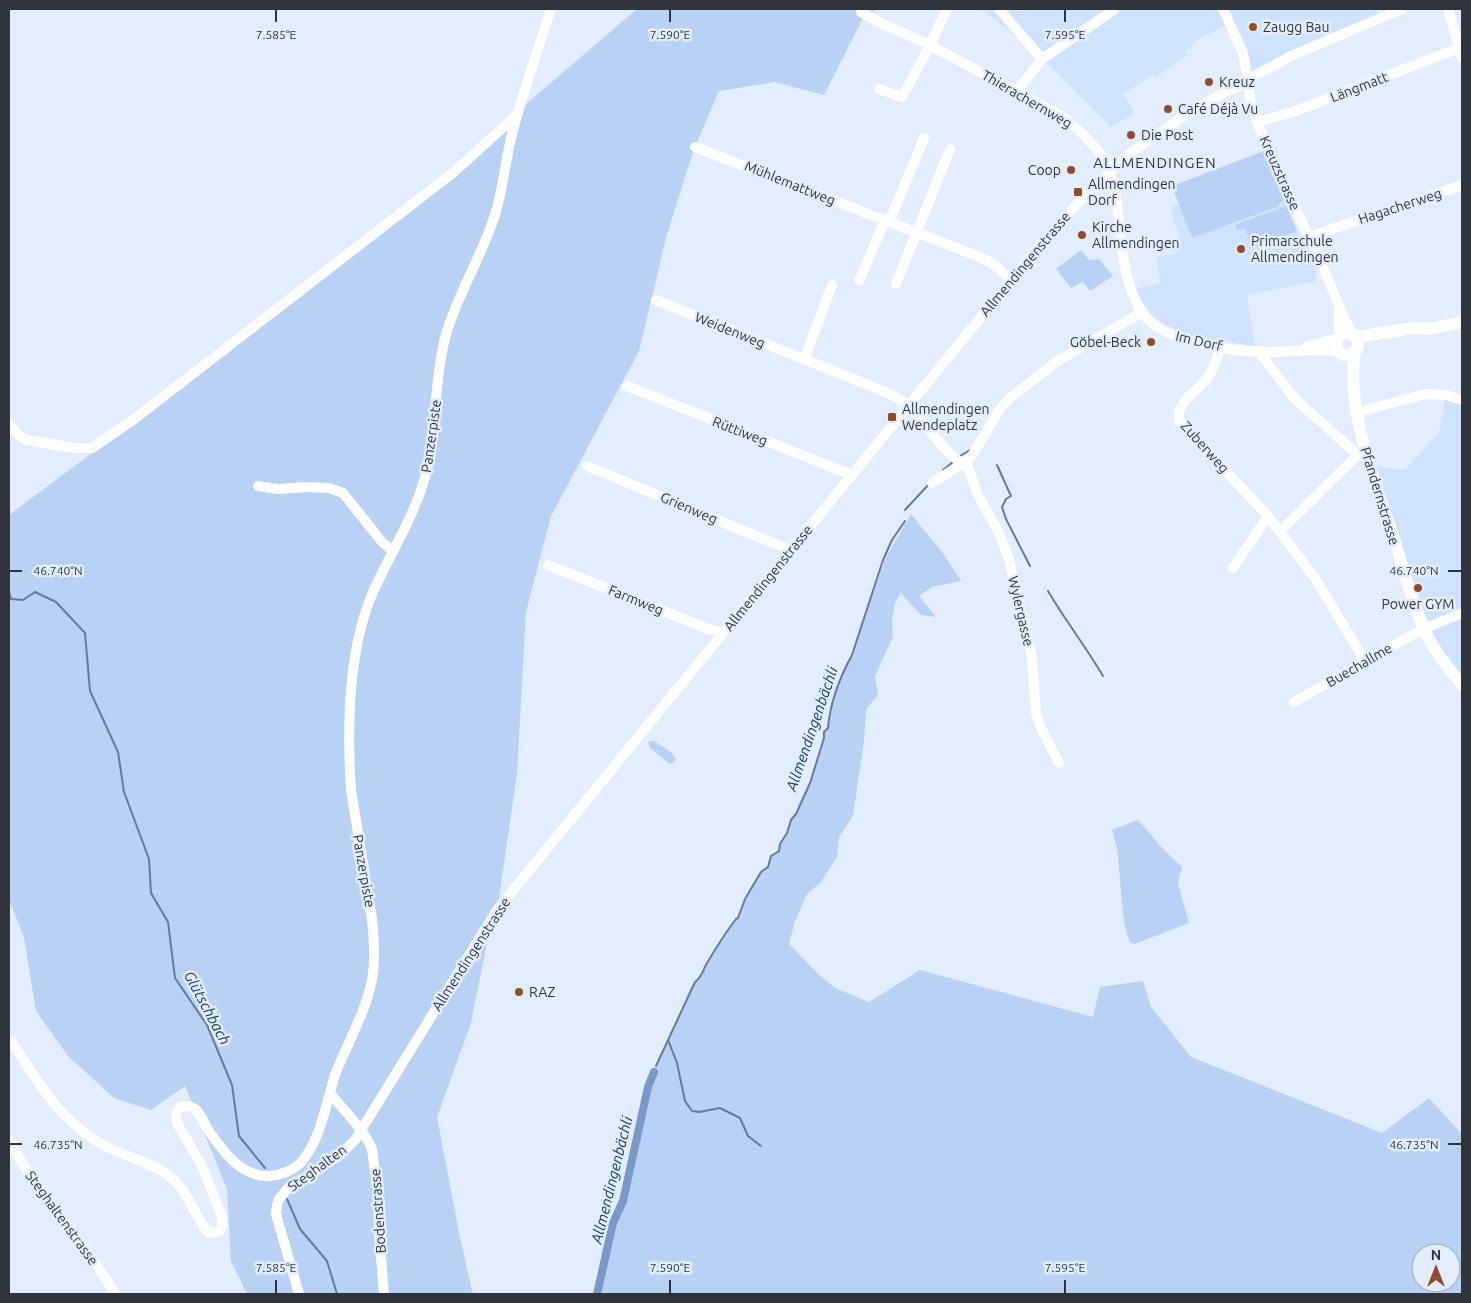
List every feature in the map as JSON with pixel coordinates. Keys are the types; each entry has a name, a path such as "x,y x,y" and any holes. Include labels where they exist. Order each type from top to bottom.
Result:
{"main road":[{"path":"1347,343 1415,335 1429,329 1462,322"},
{"name":"Pfandernstrasse","path":"1347,343 1346,358 1353,381 1362,454 1424,629 1442,660 1462,685"}],"street":[{"name":"Panzerpiste","path":"9,1040 45,1094 60,1112 86,1134 106,1146 164,1173 177,1183 194,1208 200,1223 209,1233 219,1231 223,1225 222,1217 202,1166 177,1122 176,1113 180,1107 188,1106 195,1109 219,1146 242,1169 252,1174 270,1176 288,1172 303,1161 312,1146 336,1074 365,1006 373,977 374,935 351,790 349,753 354,663 364,617 372,594 424,481 432,445 440,364 447,331 492,223 518,114 551,9"},
{"path":"879,88 902,97 947,9"},
{"path":"999,9 1042,59"},
{"path":"1017,91 1042,59 1115,9"},
{"path":"1223,9 1243,53 1254,86 1245,88"},
{"path":"1251,76 1293,55 1402,9"},
{"name":"Längmatt","path":"1258,122 1293,112 1461,53 1448,9"},
{"name":"Thierachernweg","path":"861,12 880,23 930,45 1017,91 1071,123 1083,134 1111,170"},
{"name":"Kreuzstrasse","path":"1245,88 1339,308 1347,343"},
{"name":"Allmendingenstrasse","path":"361,1131 492,917 1011,279 1065,216 1111,170 1158,133 1223,93 1245,88"},
{"path":"9,423 15,432 26,440 75,448 92,448 134,420 454,172 518,114"},
{"path":"860,281 924,138"},
{"name":"Mühlemattweg","path":"695,147 987,260 1011,279"},
{"path":"896,284 950,149"},
{"name":"Im Dorf","path":"1111,170 1126,276 1142,312 1152,324 1167,334 1195,342 1259,352 1347,343"},
{"name":"Hagacherweg","path":"1309,236 1462,185"},
{"path":"804,360 832,285"},
{"name":"Weidenweg","path":"656,300 881,391 908,405"},
{"path":"932,483 973,455 996,416 1010,398 1056,362 1142,312"},
{"name":"Zuberweg","path":"1221,347 1209,375 1188,398 1178,418 1280,531 1315,578 1365,661"},
{"path":"1259,352 1295,399 1362,454 1280,531"},
{"name":"Rüttiweg","path":"627,386 852,475"},
{"path":"1358,412 1425,394 1446,395 1462,400"},
{"name":"Wylergasse","path":"908,405 953,456 965,462 978,495 999,533 1009,559 1032,658 1036,714 1059,763"},
{"name":"Grienweg","path":"587,466 790,550"},
{"path":"258,486 278,489 329,488 344,493 382,542 393,551"},
{"path":"1233,568 1268,516"},
{"name":"Farmweg","path":"548,565 723,633"},
{"name":"Buechallme","path":"1294,702 1424,629 1462,612"},
{"name":"Bodenstrasse","path":"330,1093 370,1142 374,1156 384,1294"},
{"name":"Steghalten","path":"299,1294 276,1214 277,1205 289,1188 339,1156 361,1131"},
{"name":"Steghaltenstrasse","path":"9,1141 35,1185 84,1247 116,1294"}],"shaded area":[{"path":"637,9 878,9 864,16 824,95 774,82 719,91 694,149 667,234 639,351 551,516 526,612 517,774 498,904 490,927 471,1023 437,1117 460,1238 473,1294 247,1294 231,1261 227,1189 185,1086 151,1110 114,1098 68,1056 36,1011 24,937 9,900 9,515 302,296"},
{"path":"983,9 1376,9 1379,18 1252,75 1229,24 1192,43 1193,47 1185,51 1187,56 1156,77 1154,74 1123,94 1135,112 1111,128 1042,59"},
{"name":"Primarschule Allmendingen","path":"1264,151 1297,231 1314,263 1317,281 1247,295 1255,346 1197,337 1164,324 1143,304 1135,289 1160,283 1157,257 1176,254 1175,244 1181,242 1171,208 1179,204 1172,186"},
{"path":"1264,151 1284,199 1277,207 1192,238 1172,186"},
{"path":"1286,206 1297,231 1252,248 1245,228 1237,230 1235,225"},
{"path":"1081,250 1089,260 1099,259 1113,276 1090,291 1083,282 1071,288 1056,269"},
{"path":"1446,395 1462,400 1462,685 1432,645 1370,466 1405,470 1439,433"},
{"path":"911,514 942,552 961,581 932,587 919,596 936,617 921,615 901,593 895,603 892,621 893,637 875,676 878,695 866,709 864,741 853,816 839,837 837,857 821,882 807,894 795,921 789,944 818,974 835,988 869,1002 920,970 1093,1017 1100,987 1143,981 1151,1007 1191,1057 1382,1133 1429,1098 1462,1134 1462,1294 597,1294 613,1223 623,1201 648,1087 657,1063 695,982 698,980 724,935 738,918 745,899 761,872 768,867 771,856 779,851 780,844 810,783 824,738 824,732 828,727 836,690 852,655 885,559"},
{"path":"653,740 672,753 676,760 670,764 650,748 648,742"},
{"path":"1138,820 1164,850 1182,867 1178,883 1189,923 1135,944 1130,943 1123,916 1118,858 1112,830"}],"waterway":[{"path":"960,456 970,450"},
{"name":"Allmendingenbächli","path":"943,470 953,462"},
{"path":"997,465 1011,496 1006,499 1002,507 1006,519 1030,566"},
{"name":"Allmendingenbächli","path":"905,510 929,484"},
{"name":"Allmendingenbächli","path":"656,1066 695,982 698,980 724,935 738,918 745,899 761,872 768,867 771,856 779,851 780,844 787,833 791,820 796,814 810,783 824,738 824,732 828,728 836,690 852,655 883,560 892,540 905,521"},
{"path":"1048,591 1103,676"},
{"name":"Glütschbach","path":"9,592 11,599 23,600 35,592 56,602 85,633 90,691 118,752 124,792 149,859 151,893 168,922 175,978 207,1025 232,1085 239,1136 265,1168"},
{"path":"668,1040 677,1063 685,1101 692,1111 699,1112 720,1108 740,1118 748,1136 761,1146"},
{"name":"Allmendingenbächli","path":"597,1294 613,1223 623,1201 648,1087 654,1072"},
{"name":"Glütschbach","path":"287,1199 300,1229 327,1261 337,1294"}],"place":[{"name":"Zaugg Bau","path":"1253,27"},
{"name":"Kreuz","path":"1209,82"},
{"name":"Café Déjà Vu","path":"1168,109"},
{"name":"Die Post","path":"1131,135"},
{"name":"Coop","path":"1071,170"},
{"name":"Allmendingen Dorf","path":"1078,192"},
{"name":"Kirche Allmendingen","path":"1082,235"},
{"name":"Primarschule Allmendingen","path":"1241,249"},
{"name":"Göbel-Beck","path":"1151,342"},
{"name":"Allmendingen Wendeplatz","path":"892,417"},
{"name":"Power GYM","path":"1418,588"},
{"name":"RAZ","path":"519,992"}],"district":[{"name":"ALLMENDINGEN","path":"1155,163"}]}
